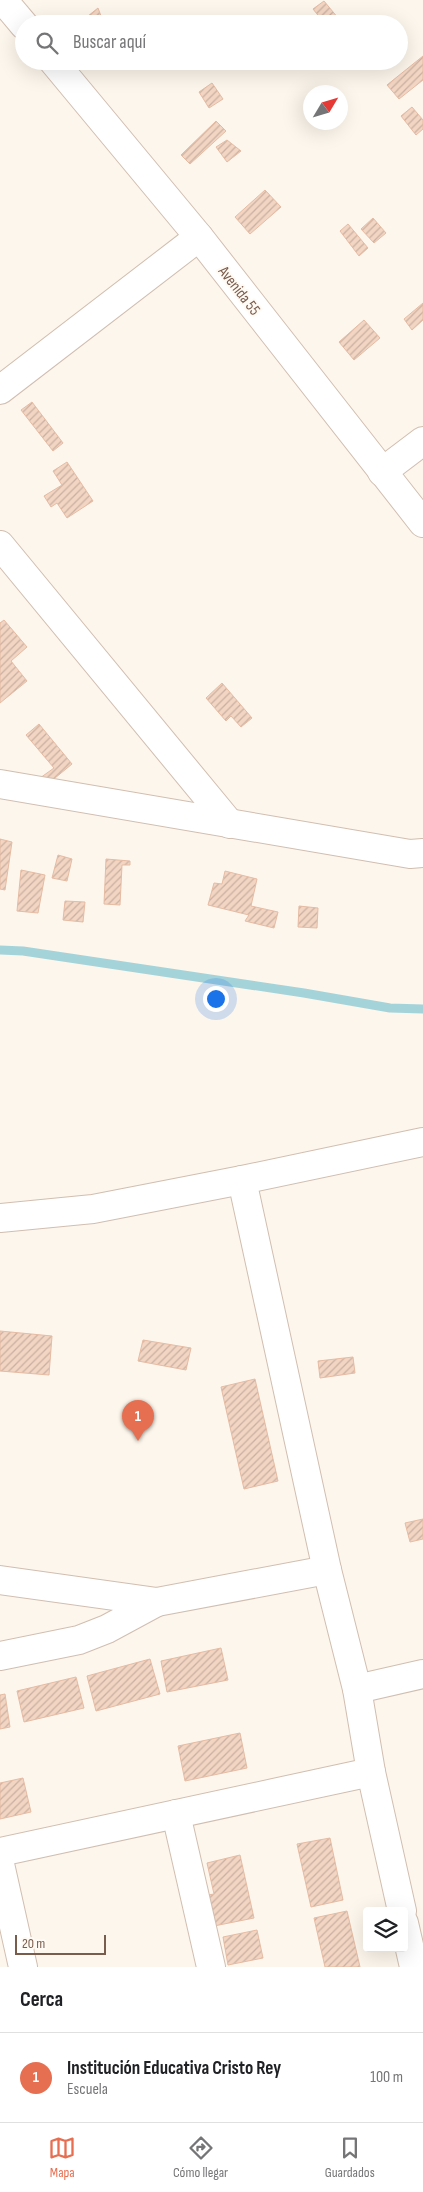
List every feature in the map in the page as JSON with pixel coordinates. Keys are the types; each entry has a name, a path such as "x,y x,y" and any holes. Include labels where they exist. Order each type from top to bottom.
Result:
{"street":[{"path":"3,0 16,15"},
{"name":"Avenida 55","path":"61,70 199,237 423,523"},
{"path":"0,390 199,237"},
{"path":"382,472 423,441"},
{"path":"0,545 230,824"},
{"path":"0,784 410,854 423,853"},
{"path":"0,1218 93,1209 423,1142"},
{"path":"242,1180 327,1570 356,1689 371,1772 401,1907"},
{"path":"0,1656 80,1640 107,1629 157,1602 327,1570"},
{"path":"0,1580 157,1602"},
{"path":"356,1689 423,1674"},
{"path":"0,1852 371,1772"},
{"path":"176,1814 211,1967"},
{"path":"0,1864 23,1967"},
{"path":"408,1941 414,1967"}],"building":[{"path":"324,1 336,15 318,15 313,9"},
{"path":"98,8 101,15 89,15"},
{"path":"423,56 423,80 399,99 387,85"},
{"path":"212,83 223,99 209,108 199,92"},
{"path":"412,107 423,120 423,129 416,135 401,116"},
{"path":"216,121 226,131 190,164 181,155"},
{"path":"227,140 241,151 227,162 216,147"},
{"path":"265,190 281,207 250,234 235,217"},
{"path":"373,218 386,233 374,243 361,229"},
{"path":"348,224 368,248 359,256 340,231"},
{"path":"423,303 423,320 412,330 404,319"},
{"path":"364,320 380,338 354,360 339,342"},
{"path":"32,402 63,443 53,451 21,410"},
{"path":"67,462 93,501 67,518 57,503 51,507 44,496 62,485 53,471"},
{"path":"4,620 27,647 11,661 27,681 0,703 0,623"},
{"path":"222,683 252,718 241,727 231,716 226,721 206,698"},
{"path":"39,724 72,764 49,783 40,778 54,768 26,735"},
{"path":"0,839 12,842 5,890 0,889"},
{"path":"58,855 72,859 67,881 52,878"},
{"path":"106,859 130,861 130,865 122,865 120,905 104,904"},
{"path":"21,870 45,875 38,913 17,911"},
{"path":"225,871 257,879 251,906 278,912 274,928 245,921 249,915 208,905 214,883 222,884"},
{"path":"65,901 85,902 83,922 63,920"},
{"path":"299,906 318,908 317,928 298,927"},
{"path":"0,1331 52,1336 49,1375 0,1371"},
{"path":"143,1340 191,1348 186,1370 138,1361"},
{"path":"353,1357 355,1373 320,1378 318,1361"},
{"path":"255,1379 278,1481 244,1489 221,1387"},
{"path":"423,1519 423,1539 410,1542 405,1523"},
{"path":"221,1648 228,1680 167,1692 161,1661"},
{"path":"150,1659 160,1694 96,1711 87,1676"},
{"path":"76,1677 84,1708 24,1722 17,1691"},
{"path":"5,1694 10,1727 0,1729 0,1695"},
{"path":"240,1733 247,1768 185,1781 178,1746"},
{"path":"23,1778 31,1812 0,1819 0,1783"},
{"path":"330,1838 343,1900 311,1907 297,1844"},
{"path":"240,1855 254,1918 214,1926 208,1895 214,1894 207,1863"},
{"path":"347,1911 360,1967 325,1967 314,1918"},
{"path":"257,1930 263,1958 228,1965 223,1937"}],"waterway":[{"path":"0,950 23,951 304,993 390,1008 423,1009"}],"place":[{"name":"Institución Educativa Cristo Rey","path":"138,1441"}]}
